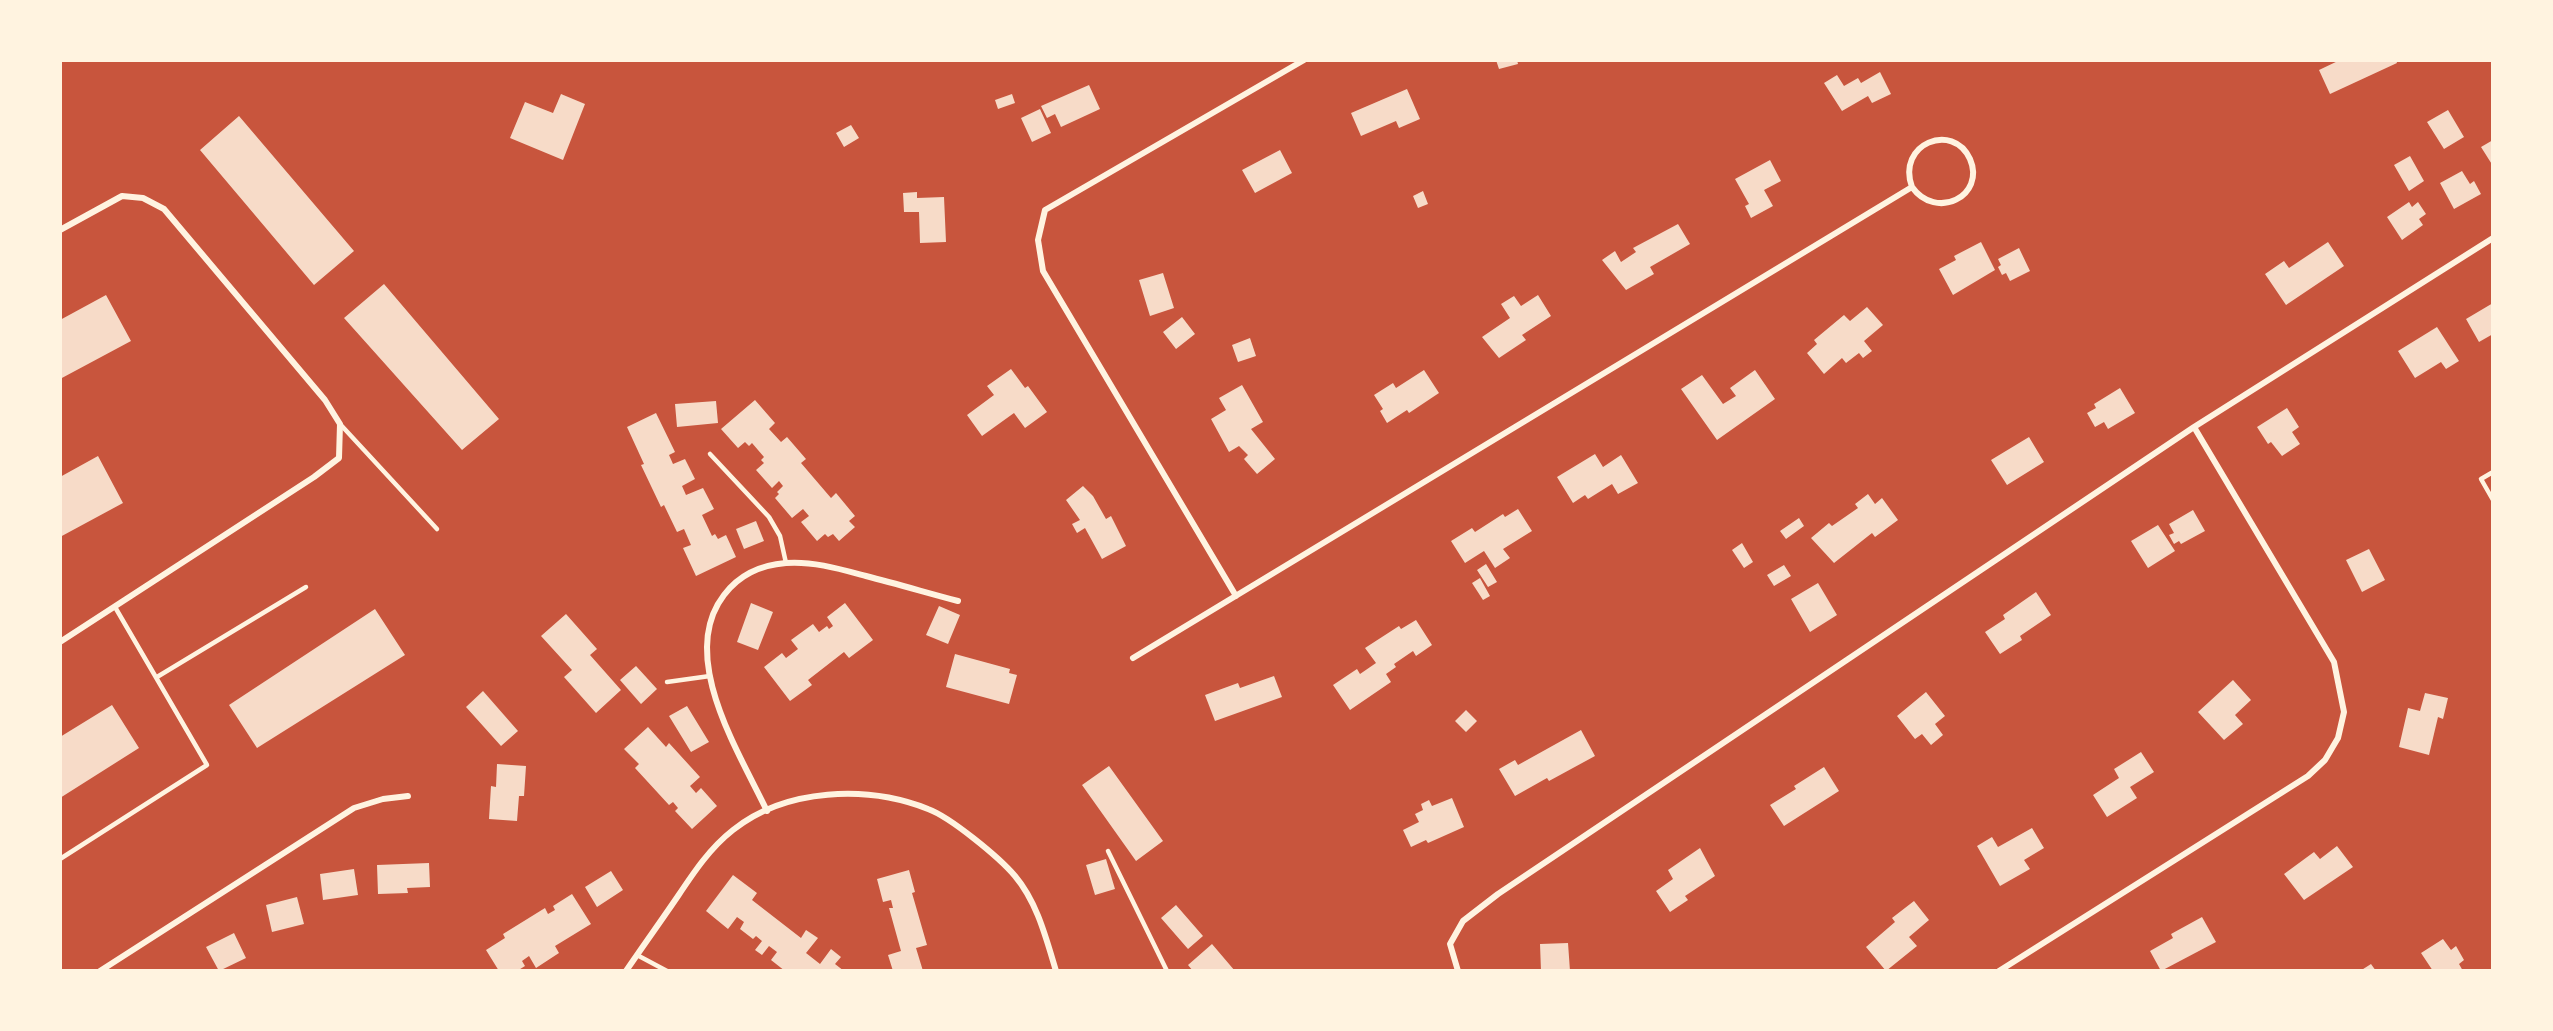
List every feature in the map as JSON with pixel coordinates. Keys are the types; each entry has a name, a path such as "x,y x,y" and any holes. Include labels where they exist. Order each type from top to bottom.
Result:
{"street":[{"path":"1236,596 1043,271 1038,240 1045,210 1304,60"},
{"path":"1942,140 1951,142 1958,145 1970,158 1971,182 1962,196 1955,201 1939,204 1931,202 1917,194 1912,187 1909,179 1910,162 1913,155 1926,143 1942,140"},
{"path":"1133,658 1912,187"},
{"path":"60,230 122,196 143,198 164,209 326,400 340,424 339,458 314,477 60,642"},
{"path":"1458,971 1450,944 1463,921 1498,894 2194,427 2493,238"},
{"path":"1999,971 2308,777 2325,760 2338,738 2344,712 2334,662 2194,427"},
{"path":"767,810 715,701 710,676 707,630 716,606 734,582 756,568 786,563 824,565 958,601"},
{"path":"626,971 705,857 734,829 767,810 793,801 845,794 873,794 903,800 931,810 961,830 1015,876 1033,903 1056,971"},
{"path":"100,971 354,808 383,799 408,796"}],"lane":[{"path":"340,424 437,530"},
{"path":"710,454 769,517 780,536 786,563"},
{"path":"2493,472 2481,479 2493,500"},
{"path":"157,677 306,587"},
{"path":"60,859 207,765 115,607"},
{"path":"667,682 710,676"},
{"path":"1108,851 1167,971"},
{"path":"637,955 667,971"}],"building":[{"path":"1496,60 1517,60 1518,64 1499,69"},
{"path":"2340,60 2396,60 2397,63 2330,94 2319,70"},
{"path":"1880,72 1891,94 1872,103 1868,96 1842,111 1824,83 1837,75 1844,86 1858,78 1861,83"},
{"path":"1089,85 1100,109 1061,127 1055,114 1047,118 1041,106"},
{"path":"1407,89 1420,119 1399,128 1396,121 1361,136 1351,113"},
{"path":"561,94 585,104 563,160 510,138 525,102 553,113"},
{"path":"1012,94 1015,103 998,109 995,100"},
{"path":"1040,109 1051,133 1032,142 1021,118"},
{"path":"2448,110 2464,137 2444,149 2427,122"},
{"path":"239,116 354,251 314,285 200,150"},
{"path":"851,125 859,138 844,147 836,133"},
{"path":"2493,140 2493,166 2481,147"},
{"path":"1280,150 1292,173 1255,193 1242,170"},
{"path":"2410,156 2424,181 2409,191 2394,165"},
{"path":"1770,160 1781,181 1764,190 1773,206 1751,218 1745,206 1749,204 1735,179"},
{"path":"2462,171 2470,184 2474,181 2481,194 2454,209 2440,183"},
{"path":"1423,191 1428,204 1418,208 1413,196"},
{"path":"917,192 917,198 944,197 946,242 920,243 919,212 904,212 903,193"},
{"path":"2409,202 2412,207 2418,202 2426,214 2419,219 2423,225 2402,240 2387,217"},
{"path":"1678,224 1690,244 1650,267 1654,274 1626,290 1602,260 1615,251 1621,262 1636,252 1633,248"},
{"path":"1981,242 1995,270 1953,295 1939,269 1956,260 1954,256"},
{"path":"2328,242 2344,266 2286,305 2265,274 2284,261 2289,268"},
{"path":"2019,248 2030,271 2010,281 2006,273 2002,275 1998,267 2001,265 1998,259"},
{"path":"1163,273 1174,308 1150,316 1139,280"},
{"path":"384,284 499,419 462,450 344,318"},
{"path":"106,295 131,341 60,379 60,320"},
{"path":"1538,295 1551,316 1522,335 1526,340 1499,358 1482,337 1510,318 1501,304 1514,296 1521,306"},
{"path":"2493,303 2493,334 2479,342 2466,319"},
{"path":"1867,307 1883,325 1864,341 1872,351 1863,358 1859,353 1846,363 1842,358 1824,374 1807,353 1817,344 1814,340 1844,315 1850,321"},
{"path":"1182,317 1195,334 1176,349 1163,332"},
{"path":"2437,327 2459,361 2446,369 2441,362 2415,378 2398,351"},
{"path":"1250,338 1256,356 1238,362 1232,345"},
{"path":"1011,369 1025,388 1028,386 1047,412 1025,428 1014,413 982,436 967,415 994,395 987,386"},
{"path":"1424,370 1439,393 1409,413 1407,410 1387,423 1380,411 1383,409 1374,395 1393,383 1396,388"},
{"path":"1755,370 1775,399 1717,440 1681,389 1702,375 1723,404 1736,396 1730,388"},
{"path":"1242,385 1263,422 1251,429 1275,459 1257,474 1244,459 1248,455 1239,446 1229,452 1211,419 1226,410 1219,398"},
{"path":"2120,388 2135,413 2108,429 2104,422 2095,427 2087,413 2096,408 2094,404"},
{"path":"755,400 775,423 769,429 781,442 787,437 806,459 801,463 831,498 836,493 855,516 849,521 855,527 839,541 833,534 828,537 825,534 817,541 801,522 809,516 803,509 792,518 775,498 783,486 779,481 772,488 756,470 764,463 761,460 764,457 752,443 749,446 745,442 738,448 721,429"},
{"path":"716,401 718,423 677,427 675,404"},
{"path":"2287,408 2299,427 2292,432 2300,444 2282,456 2271,442 2268,444 2257,427"},
{"path":"656,413 675,452 669,455 673,464 685,459 695,479 682,486 686,495 703,488 714,509 702,515 712,536 715,534 718,539 726,535 736,557 696,576 683,548 691,545 684,529 677,532 664,505 661,507 641,465 644,464 627,427"},
{"path":"2029,437 2044,462 2007,485 1991,460"},
{"path":"1595,454 1603,467 1621,455 1638,483 1618,494 1612,484 1588,499 1585,495 1573,503 1557,477"},
{"path":"98,456 123,503 60,537 60,477"},
{"path":"1083,486 1093,496 1106,519 1111,516 1126,546 1102,559 1085,528 1077,533 1072,524 1080,520 1066,500"},
{"path":"1868,494 1875,504 1882,498 1898,520 1875,537 1872,533 1834,563 1811,538 1829,523 1832,526 1858,508 1855,504"},
{"path":"1518,509 1532,531 1503,549 1510,558 1495,568 1484,551 1465,563 1451,541 1472,528 1475,532 1503,514 1505,517"},
{"path":"2193,510 2205,531 2181,544 2179,541 2174,544 2169,535 2174,533 2169,524"},
{"path":"1799,518 1804,526 1786,539 1780,531"},
{"path":"756,521 764,541 744,549 736,529"},
{"path":"2158,525 2175,551 2148,568 2131,541"},
{"path":"1742,543 1753,562 1744,568 1732,550"},
{"path":"2369,549 2385,580 2362,592 2346,560"},
{"path":"1486,564 1497,582 1488,587 1477,570"},
{"path":"1784,565 1791,576 1774,586 1767,575"},
{"path":"1480,578 1490,596 1483,600 1472,583"},
{"path":"1818,583 1837,615 1810,632 1791,599"},
{"path":"2036,592 2051,615 2020,636 2022,640 2000,654 1985,632 2005,619 2003,615"},
{"path":"751,603 773,612 758,650 737,642"},
{"path":"845,603 873,640 849,658 844,652 808,680 812,685 790,701 764,667 782,653 786,658 798,649 791,640 813,624 819,632 827,626 829,629 833,626 827,617"},
{"path":"939,606 960,615 948,644 926,635"},
{"path":"375,609 405,655 257,748 229,705"},
{"path":"566,614 597,649 590,655 621,690 596,713 564,677 572,670 541,636"},
{"path":"1416,620 1432,645 1416,656 1413,651 1394,664 1396,667 1386,674 1391,682 1350,710 1333,685 1357,669 1360,674 1376,663 1365,648 1399,626 1401,629"},
{"path":"955,654 1010,669 1009,673 1017,675 1009,704 946,687"},
{"path":"636,666 657,689 641,704 620,680"},
{"path":"1274,676 1282,697 1215,721 1205,695 1238,683 1240,688"},
{"path":"2233,680 2251,700 2235,715 2243,724 2224,740 2198,712"},
{"path":"483,691 518,731 501,746 466,707"},
{"path":"1926,692 1945,716 1935,724 1943,735 1931,745 1922,734 1915,739 1897,716"},
{"path":"2425,693 2448,698 2443,719 2438,717 2429,755 2399,747 2408,708 2420,711"},
{"path":"112,705 139,748 60,798 60,737"},
{"path":"687,706 709,742 691,752 669,716"},
{"path":"1466,710 1477,721 1466,732 1455,721"},
{"path":"648,727 666,747 669,743 700,777 690,786 696,793 701,788 717,806 692,829 675,811 678,808 673,802 669,805 635,768 639,764 624,749"},
{"path":"1581,730 1595,756 1515,796 1499,769 1515,760 1518,765"},
{"path":"2141,752 2154,772 2130,787 2137,798 2107,817 2093,795 2119,778 2114,769"},
{"path":"497,764 526,766 524,796 519,796 517,821 489,819 491,786 496,787"},
{"path":"1109,766 1163,841 1136,861 1082,785"},
{"path":"1824,767 1839,791 1784,826 1770,805 1796,789 1794,786"},
{"path":"1452,798 1464,827 1428,843 1426,840 1411,847 1403,830 1419,822 1415,814 1423,810 1421,804 1429,800 1432,806"},
{"path":"2032,828 2044,848 2024,860 2030,869 2000,886 1977,846 1992,837 1998,847"},
{"path":"2337,846 2353,867 2304,900 2284,874 2314,852 2320,859"},
{"path":"1700,848 1715,876 1685,896 1688,900 1670,912 1656,891 1673,879 1668,870"},
{"path":"1106,859 1115,889 1095,895 1086,865"},
{"path":"429,863 430,887 407,888 408,893 378,894 377,865"},
{"path":"354,869 358,895 323,900 320,874"},
{"path":"909,870 915,892 912,893 927,945 916,948 923,971 893,971 888,955 901,951 889,908 893,908 891,900 883,902 877,879"},
{"path":"611,871 623,890 597,907 585,887"},
{"path":"733,875 757,893 752,900 801,938 806,930 818,938 806,953 820,964 831,949 841,957 835,964 844,971 785,971 771,960 777,952 769,946 762,955 755,950 762,941 756,936 753,939 740,929 744,922 737,917 728,929 706,911"},
{"path":"572,894 591,924 555,946 559,953 536,968 529,956 522,961 525,966 517,971 499,971 486,950 505,938 503,934 545,908 548,914 555,910 553,906"},
{"path":"297,897 304,924 272,932 266,905"},
{"path":"1914,901 1929,920 1909,937 1917,946 1886,971 1866,947 1895,922 1892,918"},
{"path":"1176,905 1203,936 1188,949 1161,918"},
{"path":"2202,917 2216,942 2161,971 2150,951 2173,938 2171,934"},
{"path":"234,933 246,958 219,971 206,947"},
{"path":"2443,939 2451,950 2456,946 2464,960 2459,964 2463,971 2433,971 2421,953"},
{"path":"1568,943 1570,971 1541,971 1540,944"},
{"path":"1212,944 1235,971 1193,971 1188,965"},
{"path":"2371,964 2376,971 2360,971"}]}
